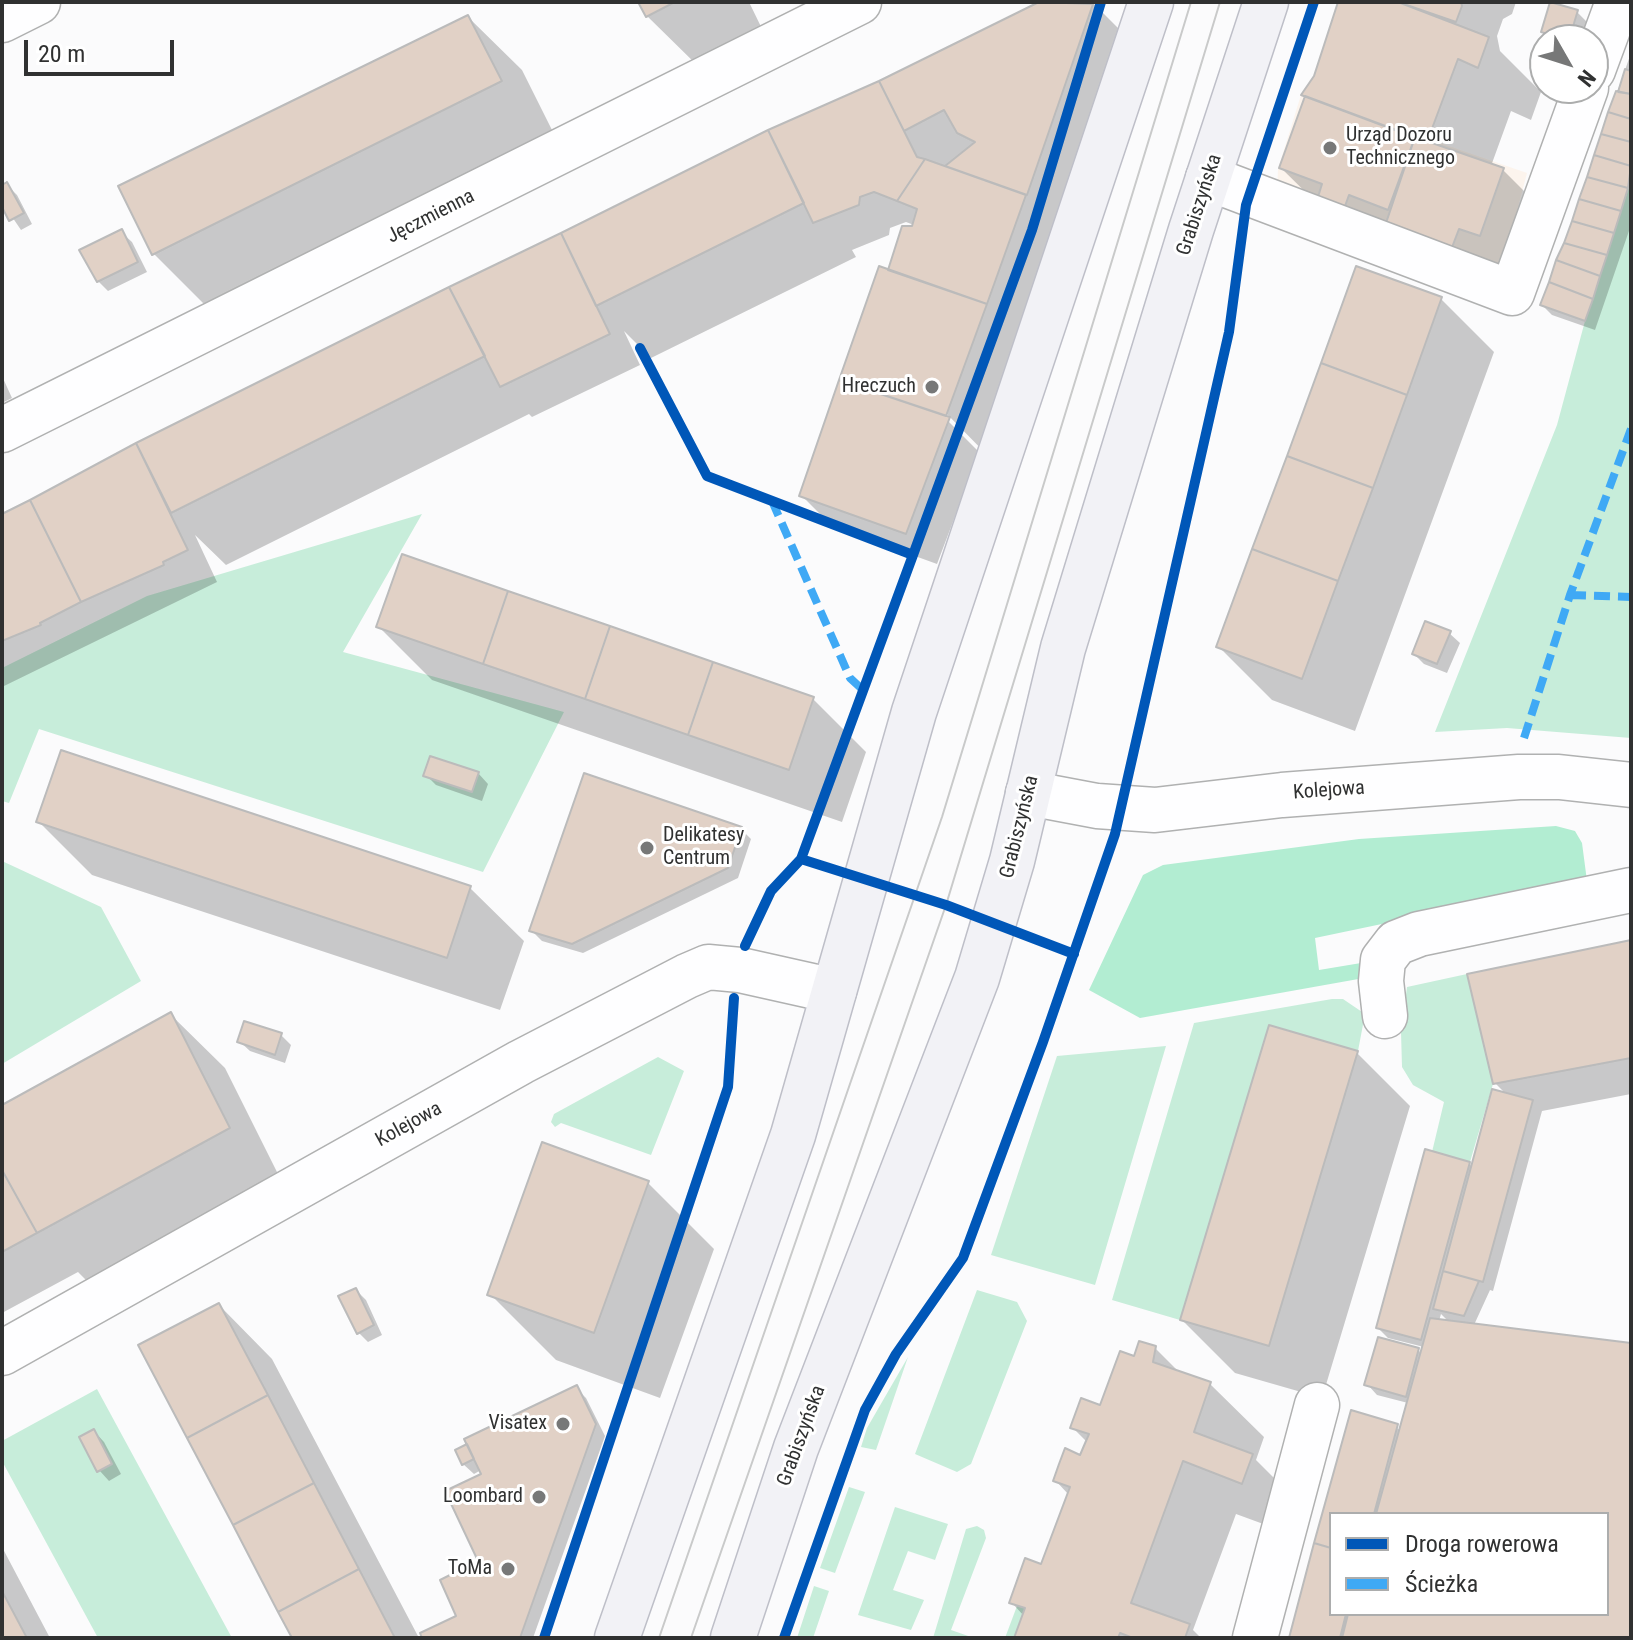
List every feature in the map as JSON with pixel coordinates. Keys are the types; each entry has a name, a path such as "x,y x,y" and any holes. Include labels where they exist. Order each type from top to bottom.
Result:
{"main road":[{"path":"617,1638 793,1135 919,697 1151,2"},
{"name":"Grabiszyńska","path":"733,1638 796,1448 977,978 1028,793 1063,648 1208,178 1266,2"}],"street":[{"path":"2,20 38,2"},
{"name":"Jęczmienna","path":"2,430 859,2"},
{"path":"1609,26 1618,2"},
{"path":"1208,178 1512,293 1580,104"},
{"name":"Kolejowa","path":"1028,793 1097,806 1155,810 1282,795 1519,777 1559,777 1631,785"},
{"path":"1385,1016 1381,981 1383,960 1396,943 1419,934 1631,890"},
{"name":"Kolejowa","path":"2,1353 521,1062 687,976 708,967 740,970 834,991"},
{"path":"1255,1638 1317,1405"}],"shaded area":[{"path":"1301,95 1527,173 1496,291 1276,218 1278,169"}],"green space":[{"path":"1631,181 1631,738 1507,728 1435,732 1557,425 1585,321"},
{"path":"422,514 343,652 564,712 483,872 39,729 9,803 2,801 2,668 147,596"},
{"path":"1556,826 1575,831 1582,843 1587,881 1315,938 1319,970 1361,963 1364,978 1140,1018 1089,990 1143,875 1163,865 1359,839"},
{"path":"2,861 101,907 141,981 2,1064"},
{"path":"1467,974 1493,1084 1470,1162 1432,1152 1444,1102 1413,1085 1402,1067 1401,1032 1407,987"},
{"path":"1343,999 1365,1014 1358,1051 1269,1025 1180,1320 1112,1300 1194,1023"},
{"path":"1166,1046 1095,1285 991,1255 1057,1056"},
{"path":"658,1057 684,1071 651,1155 561,1123 555,1127 551,1122 554,1114"},
{"path":"977,1290 1017,1302 1027,1321 971,1464 957,1472 915,1454"},
{"path":"908,1357 876,1450 861,1447 867,1428"},
{"path":"97,1389 232,1638 98,1638 2,1461 2,1441"},
{"path":"849,1487 865,1492 835,1573 820,1568"},
{"path":"895,1507 948,1524 935,1560 908,1551 893,1590 924,1600 911,1630 858,1615"},
{"path":"977,1526 984,1530 986,1538 951,1630 974,1638 933,1638 966,1529"},
{"path":"814,1586 829,1591 813,1638 797,1638"},
{"path":"1017,1606 1025,1608 1014,1638 1005,1638"}],"building":[{"path":"638,2 675,2 646,17"},
{"path":"1039,2 1093,4 1027,195 945,166 975,142 957,133 944,110 904,131 879,81"},
{"path":"1338,2 1398,2 1489,37 1478,68 1458,59 1427,142 1301,95 1314,76"},
{"path":"1398,2 1461,2 1462,6 1456,22"},
{"path":"1550,2 1578,10 1574,24 1543,24"},
{"path":"468,15 502,81 152,255 118,186"},
{"path":"1625,69 1631,71 1631,94 1618,92"},
{"path":"879,81 917,157 925,159 897,201 874,192 860,197 859,205 813,223 768,130"},
{"path":"1616,91 1631,94 1631,119 1608,112"},
{"path":"1305,96 1415,137 1388,210 1349,195 1344,209 1317,200 1322,184 1279,168"},
{"path":"1608,112 1631,119 1631,142 1601,134"},
{"path":"768,130 804,203 596,306 561,233"},
{"path":"1601,134 1631,142 1631,166 1594,155"},
{"path":"1415,137 1504,168 1480,236 1459,229 1451,250 1385,226"},
{"path":"1594,155 1631,166 1628,188 1587,177"},
{"path":"925,159 1026,195 987,304 888,270 902,226 912,226 917,209 897,201"},
{"path":"1587,177 1628,188 1621,211 1579,199"},
{"path":"7,182 24,213 9,221 2,207 2,185"},
{"path":"1579,199 1621,211 1614,233 1572,221"},
{"path":"1572,221 1614,233 1607,255 1564,243"},
{"path":"122,229 138,262 97,282 79,250"},
{"path":"561,233 610,334 500,387 449,287"},
{"path":"1564,243 1607,255 1600,276 1556,260"},
{"path":"1556,260 1600,276 1593,299 1549,282"},
{"path":"879,266 987,304 946,416 839,380"},
{"path":"1356,266 1442,297 1407,395 1321,363"},
{"path":"1549,282 1593,299 1585,321 1540,305"},
{"path":"449,287 485,356 171,513 136,443"},
{"path":"1321,363 1407,395 1373,488 1287,456"},
{"path":"839,380 950,417 906,534 799,496"},
{"path":"136,443 188,550 163,562 164,565 81,602 30,500"},
{"path":"1287,456 1373,488 1338,581 1252,549"},
{"path":"30,500 81,602 41,625 2,641 2,514"},
{"path":"1252,549 1338,581 1302,679 1216,647"},
{"path":"402,554 508,591 483,664 376,627"},
{"path":"508,591 610,626 585,699 483,664"},
{"path":"1425,621 1451,631 1437,664 1412,654"},
{"path":"610,626 713,662 688,735 585,699"},
{"path":"713,662 814,697 789,770 688,735"},
{"path":"61,750 471,886 447,958 36,822"},
{"path":"430,756 479,772 472,792 423,776"},
{"name":"Delikatesy Centrum","path":"584,773 742,827 728,868 572,944 529,931"},
{"path":"1631,940 1631,1058 1493,1084 1467,974"},
{"path":"171,1012 230,1128 37,1233 2,1170 2,1105"},
{"path":"244,1021 282,1033 275,1055 237,1042"},
{"path":"1269,1025 1358,1051 1269,1346 1180,1320"},
{"path":"1492,1089 1533,1100 1483,1282 1443,1271"},
{"path":"542,1142 649,1181 594,1333 487,1295"},
{"path":"1425,1149 1470,1162 1421,1340 1376,1328"},
{"path":"2,1170 37,1233 2,1252"},
{"path":"1443,1271 1479,1281 1464,1316 1433,1309"},
{"path":"356,1288 374,1325 357,1334 338,1296"},
{"path":"219,1303 268,1395 187,1438 138,1345"},
{"path":"1430,1318 1631,1343 1631,1638 1342,1638 1348,1616 1609,1616 1609,1512 1377,1512"},
{"path":"1378,1337 1419,1348 1406,1397 1364,1385"},
{"path":"1139,1341 1156,1346 1153,1362 1211,1382 1194,1432 1253,1454 1242,1484 1183,1461 1131,1603 1190,1624 1185,1638 1133,1638 1120,1633 1118,1638 1014,1638 1025,1608 1009,1603 1025,1558 1041,1564 1070,1487 1053,1481 1059,1464 1065,1448 1080,1455 1089,1434 1070,1428 1081,1398 1100,1405 1120,1351 1134,1356"},
{"path":"577,1385 596,1424 520,1638 422,1638 420,1633 456,1616 440,1580 478,1561 445,1491 481,1474 464,1439"},
{"path":"268,1395 314,1483 233,1525 187,1438"},
{"path":"1351,1410 1398,1424 1375,1512 1329,1512 1329,1547 1314,1543"},
{"path":"94,1429 112,1464 97,1472 79,1437"},
{"path":"467,1444 474,1459 462,1465 455,1450"},
{"path":"314,1483 359,1569 278,1612 233,1525"},
{"path":"1314,1543 1329,1547 1329,1616 1346,1616 1340,1638 1289,1638"},
{"path":"359,1569 395,1638 292,1638 278,1612"},
{"path":"2,1591 27,1638 2,1638"}],"tram line":[{"path":"659,1638 942,817 1191,2"},
{"path":"691,1638 946,905 1220,2"}],"marked path":[{"path":"1524,738 1570,595 1631,429"},
{"path":"772,501 850,678 864,691"},
{"path":"1570,595 1631,597"}],"cycle path":[{"path":"913,555 1032,230 1101,2"},
{"path":"784,1638 865,1410 896,1354 963,1258 1043,1042 1115,834 1229,332 1246,205 1314,2"},
{"path":"640,348 707,476 913,555 801,859 771,891 745,946"},
{"path":"801,859 946,905 1074,954"},
{"path":"544,1638 728,1087 734,998"}],"place":[{"name":"Urząd Dozoru Technicznego","path":"1330,148"},
{"name":"Hreczuch","path":"932,387"},
{"name":"Delikatesy Centrum","path":"647,848"},
{"name":"Visatex","path":"563,1424"},
{"name":"Loombard","path":"539,1497"},
{"name":"ToMa","path":"508,1569"}]}
